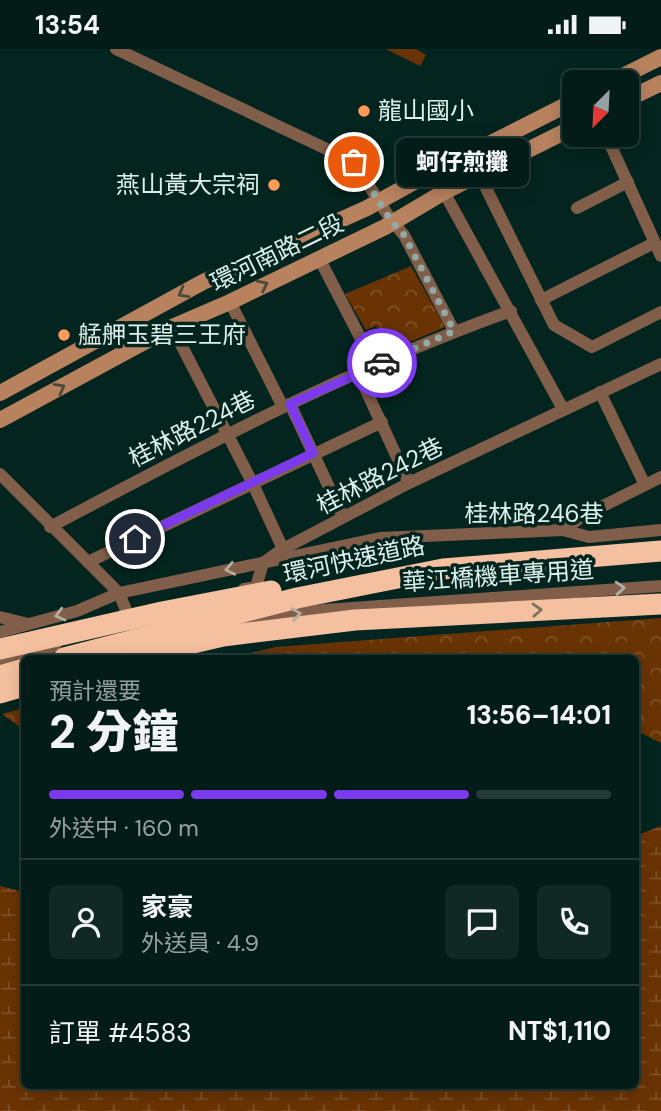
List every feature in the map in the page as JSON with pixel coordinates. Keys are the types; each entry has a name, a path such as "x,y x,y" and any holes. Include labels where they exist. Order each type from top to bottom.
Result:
{"highway":[{"name":"環河快速道路","path":"76,655 297,598 443,569 661,551"},
{"path":"0,649 162,612 277,590 357,576 443,569"},
{"path":"142,655 223,636 355,620 661,604"},
{"path":"0,676 21,670"},
{"path":"0,693 21,687"}],"street":[{"path":"116,49 354,162 392,222 404,235 454,331"},
{"path":"635,70 661,57"},
{"path":"639,94 661,83"},
{"name":"環河南路二段","path":"0,393 203,282 379,202 562,107"},
{"name":"環河南路二段","path":"0,420 172,327 230,302 392,222 479,174 562,133"},
{"path":"612,147 661,256"},
{"path":"479,174 554,325 592,347 661,312"},
{"path":"577,208 628,183"},
{"path":"444,193 563,409"},
{"path":"541,300 654,243"},
{"path":"319,258 375,366"},
{"path":"230,302 313,453 343,517"},
{"name":"桂林路224巷","path":"50,527 227,433 454,331 511,311"},
{"path":"172,327 252,482 283,549"},
{"name":"桂林路242巷","path":"131,623 169,600 256,587 263,563 283,549 409,483 661,364"},
{"path":"358,373 409,483"},
{"path":"600,392 645,485"},
{"path":"88,562 382,422"},
{"path":"0,474 50,527 119,593 140,655"},
{"path":"562,530 583,516 661,477"},
{"name":"桂林路246巷","path":"0,632 77,611 119,593 380,538 562,530 589,537 661,530"},
{"name":"華江橋機車專用道","path":"131,623 178,631 324,610 661,586"},
{"path":"0,617 28,624"},
{"path":"24,655 131,623"},
{"path":"0,662 21,656"},
{"path":"0,699 21,693"}],"green space":[{"path":"386,49 416,49 426,55 420,66"},
{"path":"411,266 445,327 393,349 376,326 366,330 345,294"},
{"path":"661,618 661,743 639,732 639,655 242,655 276,647"},
{"path":"21,709 21,728 2,714"},
{"path":"661,826 661,1111 0,1111 0,886 21,891 21,1089 639,1089 639,834"}],"way so far":[{"path":"354,162 392,222 404,235 454,331 382,363"}],"place":[{"name":"龍山國小","path":"364,111"},
{"name":"蚵仔煎攤","path":"354,162"},
{"name":"燕山黃大宗祠","path":"274,185"},
{"name":"艋舺玉碧三王府","path":"64,335"}],"route":[{"path":"135,539 313,453 290,404 382,363"}]}
